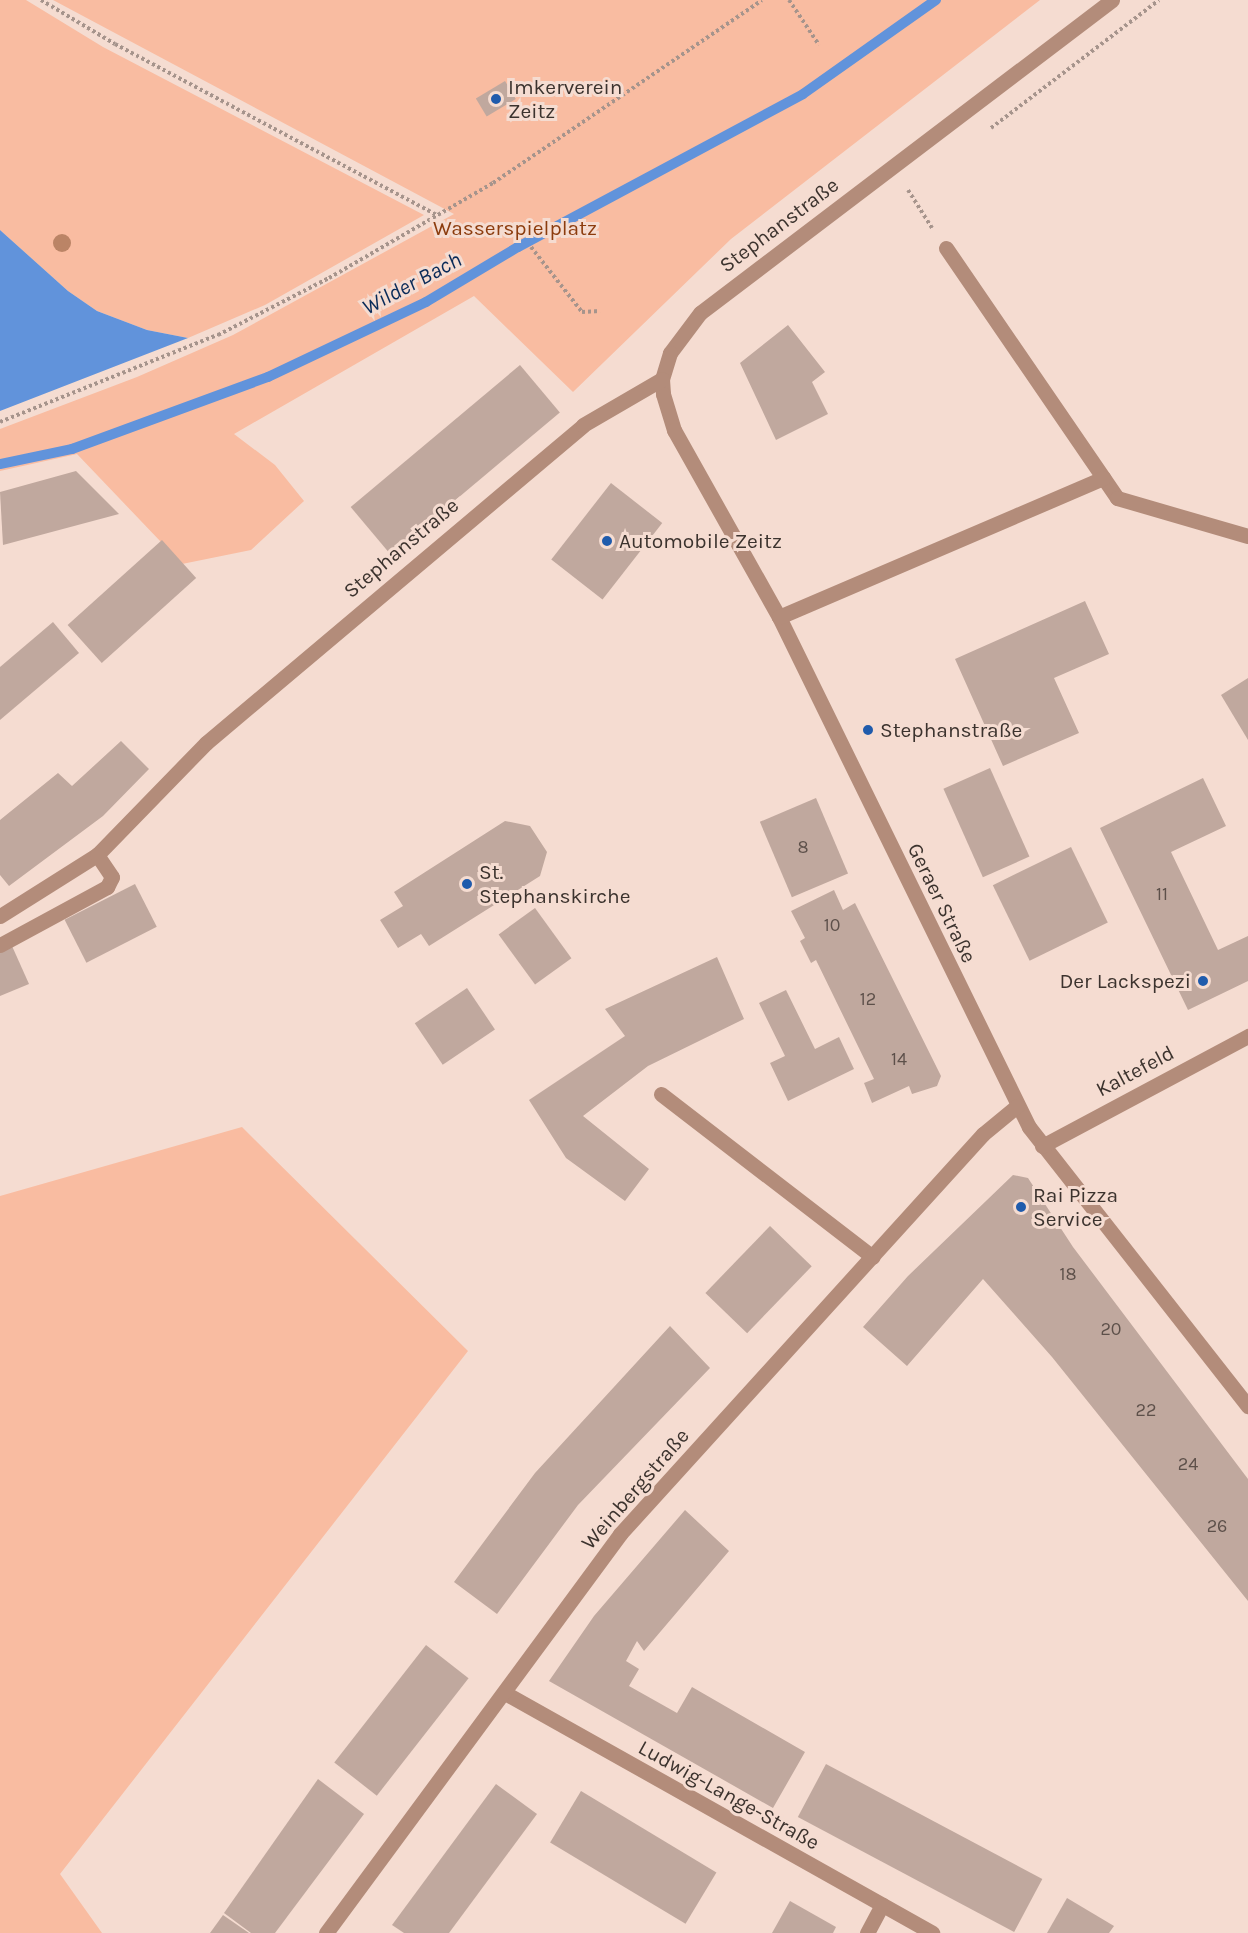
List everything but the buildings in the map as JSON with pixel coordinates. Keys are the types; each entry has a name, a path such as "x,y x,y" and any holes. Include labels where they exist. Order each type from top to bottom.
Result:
{"street":[{"name":"Stephanstraße","path":"0,916 97,855 206,743 454,530 583,425 662,379 670,353 682,332 721,295 1112,0"},
{"path":"946,248 1118,498 1248,536"},
{"name":"Geraer Straße","path":"662,379 666,408 674,430 779,616 1017,1106 1042,1146 1248,1406"},
{"path":"779,616 1104,478"},
{"path":"0,945 107,887 112,877 97,855"},
{"name":"Kaltefeld","path":"1042,1146 1248,1036"},
{"path":"661,1094 873,1257"},
{"name":"Weinbergstraße","path":"326,1933 620,1534 983,1134 1017,1106"},
{"name":"Ludwig-Lange-Straße","path":"505,1693 932,1933"},
{"path":"867,1933 882,1905"}],"path":[{"path":"41,0 115,44 438,216"},
{"path":"0,423 218,335 438,216 493,183 762,0"},
{"path":"789,0 819,45"},
{"path":"983,134 1159,0"},
{"path":"914,186 907,191 946,248"},
{"path":"531,247 582,312 600,310"}],"green space":[{"path":"0,0 26,0 103,47 424,215 265,305 188,338 147,330 97,311 68,291 0,230"},
{"name":"Wasserspielplatz","path":"53,0 1040,0 731,239 573,392 474,296 234,434 275,465 304,501 251,550 182,564 77,454 0,471 0,429 137,377 233,335 454,214"},
{"path":"242,1127 468,1351 60,1874 102,1933 0,1933 0,1196"}],"water":[{"path":"0,230 68,291 97,311 147,330 188,338 0,411"}],"waterway":[{"name":"Wilder Bach","path":"0,464 72,449 268,377 426,302 518,247 803,94 936,0"}],"place":[{"name":"Imkerverein Zeitz","path":"496,99"},
{"name":"Automobile Zeitz","path":"607,541"},
{"name":"Stephanstraße","path":"868,730"},
{"name":"St. Stephanskirche","path":"467,884"},
{"name":"Der Lackspezi","path":"1203,981"},
{"name":"Rai Pizza Service","path":"1021,1207"}]}
